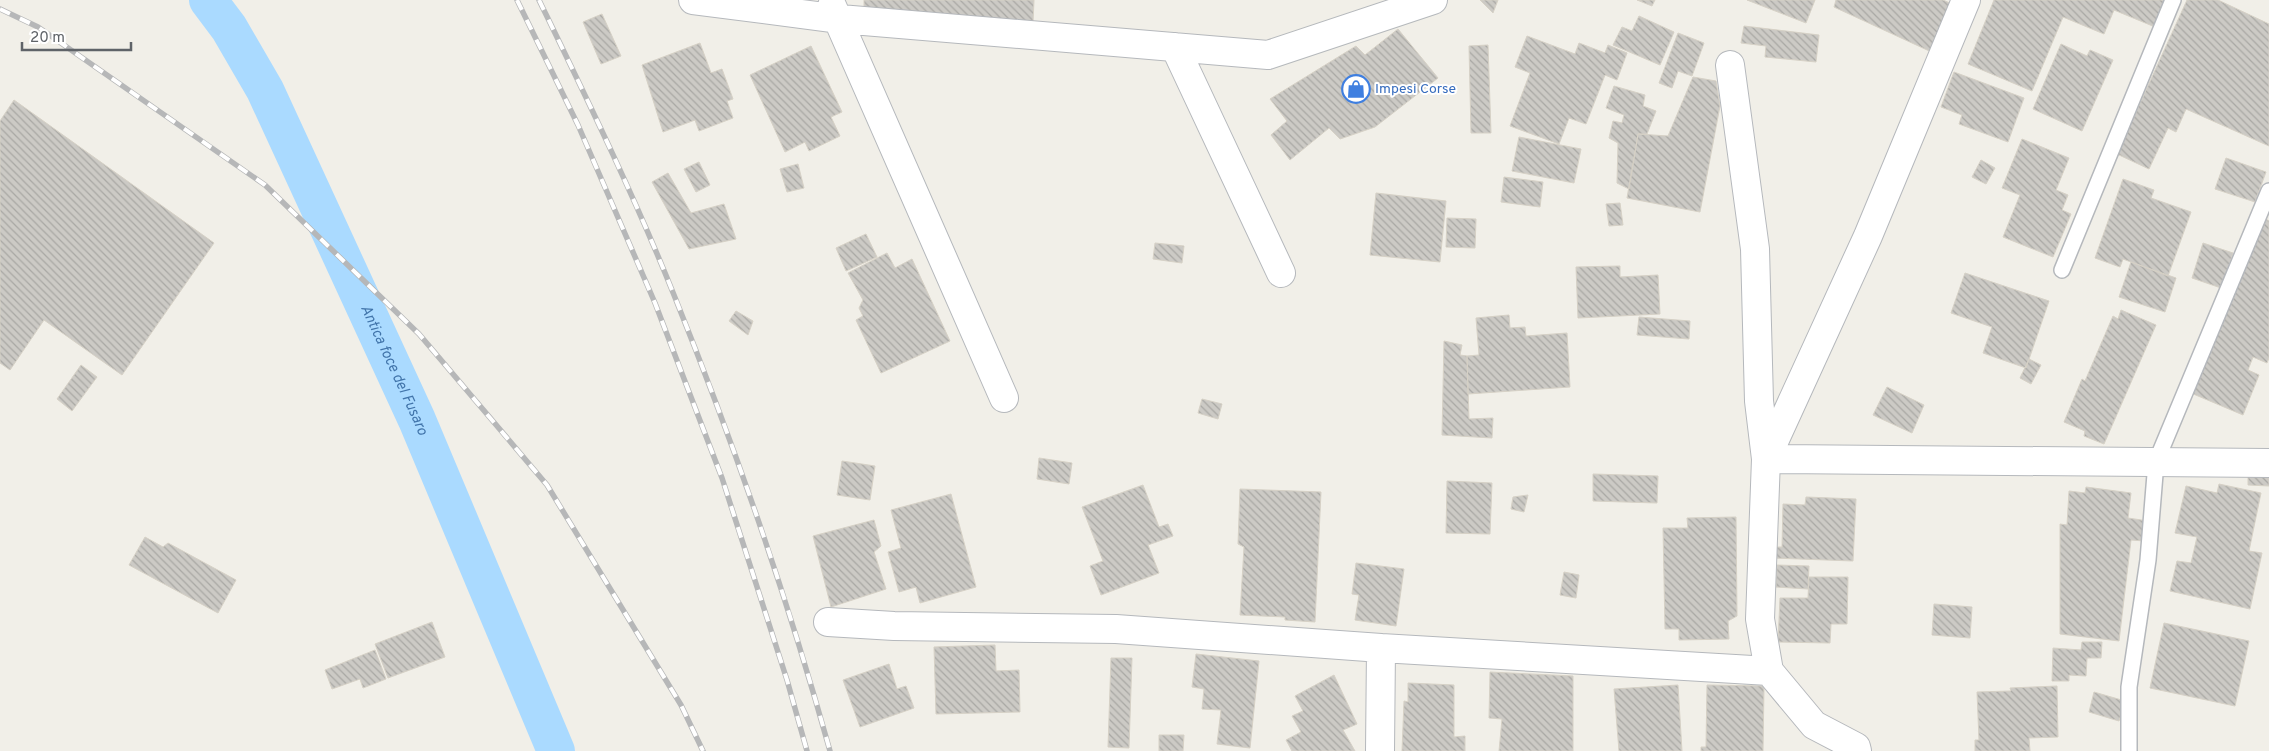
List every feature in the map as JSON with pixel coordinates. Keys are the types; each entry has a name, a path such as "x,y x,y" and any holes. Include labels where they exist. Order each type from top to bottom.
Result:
{"street":[{"path":"693,0 834,9 1175,47 1268,55 1433,0"},
{"path":"1766,459 1868,236 1966,0"},
{"path":"834,9 1004,398"},
{"path":"1175,47 1281,273"},
{"path":"1730,65 1755,249 1759,401 1766,459 1760,619 1768,671 1814,725 1856,747 1857,751"},
{"path":"1766,459 2269,463"},
{"path":"828,622 894,626 1116,629 1381,648 1768,671"},
{"path":"1380,751 1381,648"}],"lane":[{"path":"2062,270 2173,0"},
{"path":"2129,751 2129,687 2148,560 2156,462 2269,191"}],"building":[{"path":"864,0 1034,0 1033,23 864,11"},
{"path":"1480,0 1498,0 1493,13"},
{"path":"1637,0 1655,0 1652,6"},
{"path":"1747,0 1815,0 1806,23"},
{"path":"1836,0 1943,0 1959,7 1938,55 1834,7"},
{"path":"1994,0 2166,0 2155,27 2114,10 2104,34 2063,17 2032,91 1968,64"},
{"path":"2187,0 2218,0 2269,24 2269,146 2186,109 2176,132 2168,128 2149,169 2117,154"},
{"path":"602,14 621,56 601,64 583,22"},
{"path":"1639,16 1674,32 1660,65 1613,45 1622,27 1632,31"},
{"path":"1744,26 1819,35 1816,62 1765,57 1766,46 1741,43"},
{"name":"Impesi Corse","path":"1398,29 1438,78 1375,127 1340,139 1329,128 1290,160 1271,135 1287,121 1270,99 1356,46 1365,55"},
{"path":"1678,33 1704,43 1692,76 1678,71 1672,88 1659,83"},
{"path":"1527,36 1575,54 1579,43 1605,53 1608,45 1627,53 1617,80 1605,75 1586,124 1569,118 1559,144 1510,126 1530,73 1515,67"},
{"path":"700,43 711,73 722,69 733,99 727,101 733,118 699,131 695,120 663,132 642,65"},
{"path":"2061,44 2087,56 2090,50 2113,60 2082,131 2033,109"},
{"path":"1488,45 1491,133 1471,133 1469,46"},
{"path":"811,46 842,112 831,117 840,136 809,151 805,142 785,152 750,75"},
{"path":"1954,72 2024,98 2008,142 1959,124 1962,115 1941,107"},
{"path":"1693,77 1716,81 1720,106 1700,212 1627,198 1638,134 1668,136"},
{"path":"1614,86 1645,95 1643,106 1656,111 1647,134 1638,134 1629,189 1617,183 1618,143 1609,138 1613,121 1622,123 1624,115 1606,108"},
{"path":"14,100 214,243 122,375 44,320 10,370 0,363 0,121"},
{"path":"1519,137 1581,149 1574,183 1512,171"},
{"path":"2022,139 2069,158 2056,190 2068,195 2062,210 2071,214 2053,257 2003,237 2020,195 2002,188"},
{"path":"2226,158 2266,172 2255,202 2215,189"},
{"path":"1981,160 1995,168 1986,184 1972,177"},
{"path":"699,162 710,185 696,192 684,169"},
{"path":"798,164 804,188 787,192 780,169"},
{"path":"668,173 691,213 724,204 736,239 689,249 652,182"},
{"path":"1504,177 1543,182 1540,207 1501,202"},
{"path":"2123,179 2154,190 2151,198 2191,212 2168,276 2123,259 2120,267 2095,258"},
{"path":"1376,193 1446,201 1440,262 1370,255"},
{"path":"1620,203 1623,225 1609,226 1606,204"},
{"path":"1447,218 1476,219 1475,248 1446,247"},
{"path":"2266,219 2269,221 2269,358 2267,363 2253,357 2248,370 2259,375 2243,415 2191,393"},
{"path":"866,234 877,257 846,271 836,248"},
{"path":"1155,243 1184,246 1182,263 1153,259"},
{"path":"2203,243 2233,253 2221,288 2192,278"},
{"path":"887,253 895,268 912,259 950,341 881,373 856,320 863,316 859,308 863,300 848,273"},
{"path":"2131,262 2176,278 2165,312 2119,297"},
{"path":"1620,266 1620,277 1658,275 1660,314 1578,318 1576,267"},
{"path":"1965,273 2049,301 2026,368 1983,353 1992,327 1951,313"},
{"path":"2121,310 2156,325 2104,444 2084,436 2085,431 2064,422 2082,379 2085,381 2113,316 2118,319"},
{"path":"736,311 753,321 748,335 729,321"},
{"path":"1509,315 1510,328 1525,327 1526,336 1567,333 1570,387 1468,394 1467,356 1479,355 1476,318"},
{"path":"1639,317 1690,321 1689,339 1637,335"},
{"path":"1444,341 1462,345 1460,355 1467,356 1469,419 1493,418 1492,438 1442,435"},
{"path":"2029,359 2041,365 2031,384 2020,378"},
{"path":"81,365 97,377 72,411 57,399"},
{"path":"1887,387 1924,405 1912,433 1873,415"},
{"path":"1202,399 1222,404 1218,419 1198,413"},
{"path":"1039,458 1072,463 1069,484 1037,479"},
{"path":"842,461 875,466 870,500 837,495"},
{"path":"2269,469 2269,486 2248,485 2248,472"},
{"path":"1593,474 1658,476 1657,503 1593,501"},
{"path":"1447,481 1492,483 1490,534 1446,533"},
{"path":"2219,484 2261,493 2249,551 2262,553 2250,609 2170,591 2177,561 2191,563 2197,537 2175,533 2186,486 2217,493"},
{"path":"1143,485 1159,527 1168,524 1173,536 1148,545 1159,573 1101,595 1090,566 1103,561 1082,507"},
{"path":"2086,487 2131,493 2128,518 2148,521 2145,541 2131,540 2119,641 2060,634 2060,524 2067,525 2069,491 2085,493"},
{"path":"1240,489 1321,492 1315,622 1285,620 1285,617 1240,615 1244,547 1238,544"},
{"path":"951,494 976,587 920,603 916,587 899,592 888,552 901,548 891,510"},
{"path":"1528,495 1524,512 1511,509 1513,497"},
{"path":"1806,497 1856,499 1853,561 1772,558 1772,547 1782,547 1783,504 1805,505"},
{"path":"1736,517 1737,616 1728,621 1729,639 1679,640 1679,629 1665,629 1663,528 1688,528 1687,518"},
{"path":"874,520 881,546 874,552 886,589 831,607 813,536"},
{"path":"145,537 163,547 168,543 236,580 218,613 129,565"},
{"path":"1356,563 1404,569 1396,626 1355,620 1359,595 1352,594"},
{"path":"1777,565 1809,566 1808,589 1776,587"},
{"path":"1564,572 1579,575 1576,598 1560,595"},
{"path":"1809,577 1848,577 1847,624 1831,624 1830,643 1778,642 1780,598 1808,598"},
{"path":"1934,604 1972,607 1970,638 1932,635"},
{"path":"432,622 445,657 388,678 375,644"},
{"path":"2164,623 2249,641 2235,706 2150,688"},
{"path":"2082,642 2102,642 2101,658 2087,658 2086,676 2069,675 2069,681 2052,681 2053,648 2081,650"},
{"path":"995,645 996,671 1019,670 1020,712 936,714 934,647"},
{"path":"375,650 386,679 363,688 360,679 332,689 325,670"},
{"path":"1196,654 1259,661 1250,748 1217,744 1221,710 1202,709 1204,689 1192,687"},
{"path":"1111,658 1132,658 1129,748 1108,747"},
{"path":"889,664 897,689 906,686 914,708 860,727 843,680"},
{"path":"1490,672 1573,676 1573,751 1499,751 1502,719 1489,718"},
{"path":"1334,675 1357,724 1343,730 1355,751 1292,751 1286,740 1301,732 1292,716 1303,711 1295,696"},
{"path":"1408,683 1454,685 1454,737 1465,736 1465,751 1402,751 1404,701 1408,702"},
{"path":"1678,685 1682,751 1619,751 1614,689"},
{"path":"1707,685 1764,686 1763,751 1701,751 1701,747 1706,747"},
{"path":"2057,686 2058,737 2029,738 2030,751 1975,751 1975,740 1979,740 1977,692 2011,691 2010,688"},
{"path":"2094,692 2125,701 2119,721 2089,712"},
{"path":"1159,735 1184,735 1183,751 1159,751"}],"waterway":[{"name":"Antica foce del Fusaro","path":"208,0 229,28 265,90 417,420 556,751"}],"railway":[{"path":"517,0 578,125 655,303 722,478 787,680 807,751"},
{"path":"539,0 626,183 659,258 718,407 778,578 830,751"},
{"path":"0,9 38,27 265,185 419,334 547,485 681,705 703,751"}],"place":[{"name":"Impesi Corse","path":"1356,89"}]}
